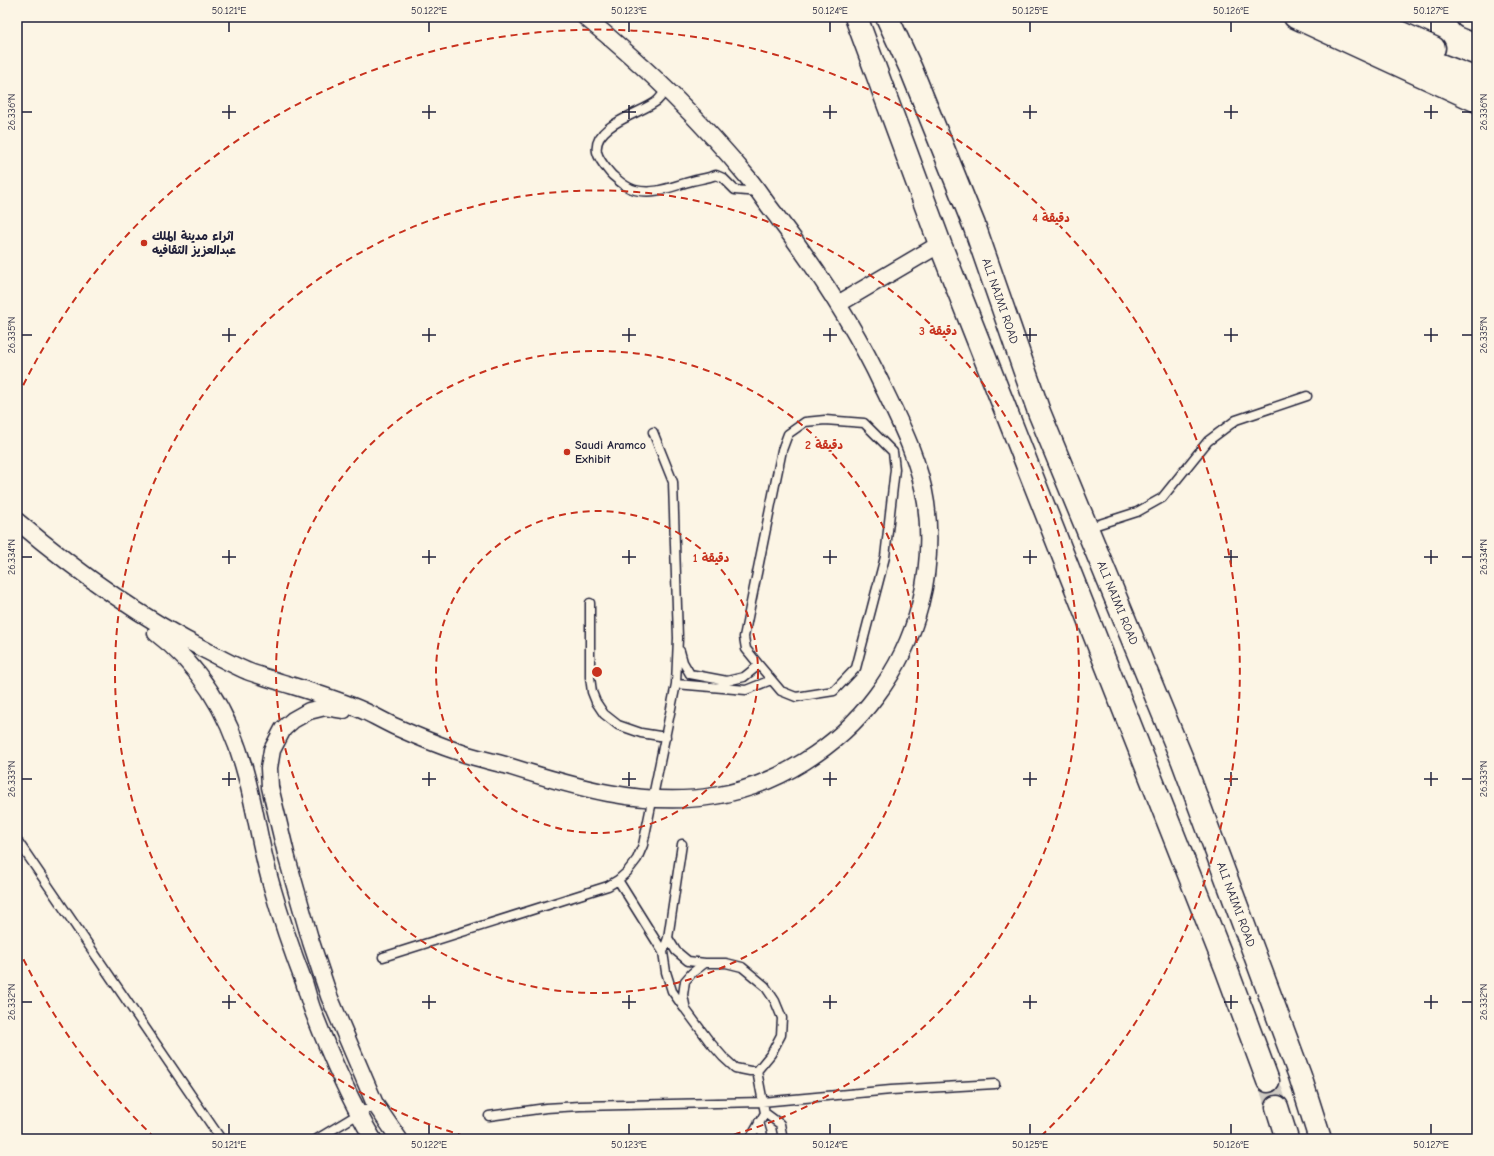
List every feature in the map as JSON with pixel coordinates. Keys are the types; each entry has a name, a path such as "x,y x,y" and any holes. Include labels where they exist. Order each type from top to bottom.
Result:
{"main road":[{"path":"856,17 940,244 1226,968 1268,1081"},
{"path":"887,17 911,69"},
{"path":"896,17 911,69"},
{"path":"1295,17 1477,100"},
{"path":"1314,17 1477,79"},
{"path":"1366,17 1477,68"},
{"path":"1467,17 1477,21"},
{"name":"ALI NAIMI ROAD","path":"911,69 974,225 1039,412 1182,759 1300,1076 1320,1139"},
{"path":"1277,1107 1287,1139"}],"street":[{"path":"17,521 85,576 123,602 190,642 247,671 345,703 397,727 462,754 502,764 532,774 599,791 632,797 679,799 720,795 750,786 784,773 806,761 831,743 868,706 887,682 898,662 914,626 923,593 927,542 926,502 909,442 863,346 838,304 813,266 759,192 731,157 679,101 585,17"},
{"path":"838,304 940,244"},
{"path":"123,602 133,615 171,644 195,669 214,697 233,735 246,775 272,885 287,936 313,1010 358,1113 373,1139"},
{"path":"373,715 325,707 309,711 293,720 283,730 272,750 269,768 270,787 282,838 311,942 329,996 375,1104 398,1139"}],"lane":[{"path":"665,88 664,92 656,101 616,122 598,142 597,152 605,167 624,186 635,190 650,192 663,190 716,175 723,178 735,190 759,192"},
{"path":"1086,528 1137,512 1162,498 1208,441 1236,420 1307,396"},
{"path":"825,420 864,423 893,452 895,469 885,557 856,668 834,691 796,697 781,691 771,680 746,649 744,637 782,450 788,434 805,422 825,420"},
{"path":"383,957 608,886 627,872 637,859 644,845 676,684 678,638 673,482 653,432"},
{"path":"590,603 590,677 592,692 596,702 604,714 618,725 641,733 666,737"},
{"path":"678,638 682,662 690,674 727,681 744,678 759,665"},
{"path":"676,684 746,690 771,680"},
{"path":"17,840 221,1139"},
{"path":"663,952 668,938 682,844"},
{"path":"618,880 663,952 666,972 672,991 709,1041 723,1057 735,1068 757,1071"},
{"path":"668,938 676,951 688,961 726,963 742,968 765,986 775,1001 782,1018 780,1035 770,1054 757,1071 765,1113 780,1124 783,1139"},
{"path":"686,1010 682,995 685,982 692,973 705,963"},
{"path":"489,1116 546,1108 762,1102 891,1090 995,1084"},
{"path":"317,1139 375,1104"},
{"path":"750,1139 765,1113"},
{"path":"760,1122 764,1139"}],"tunnel":[{"path":"1268,1081 1277,1107"}],"place":[{"name":"اثراء مدينة الملك عبدالعزيز الثقافيه","path":"144,243"},
{"name":"Saudi Aramco Exhibit","path":"567,452"}]}
